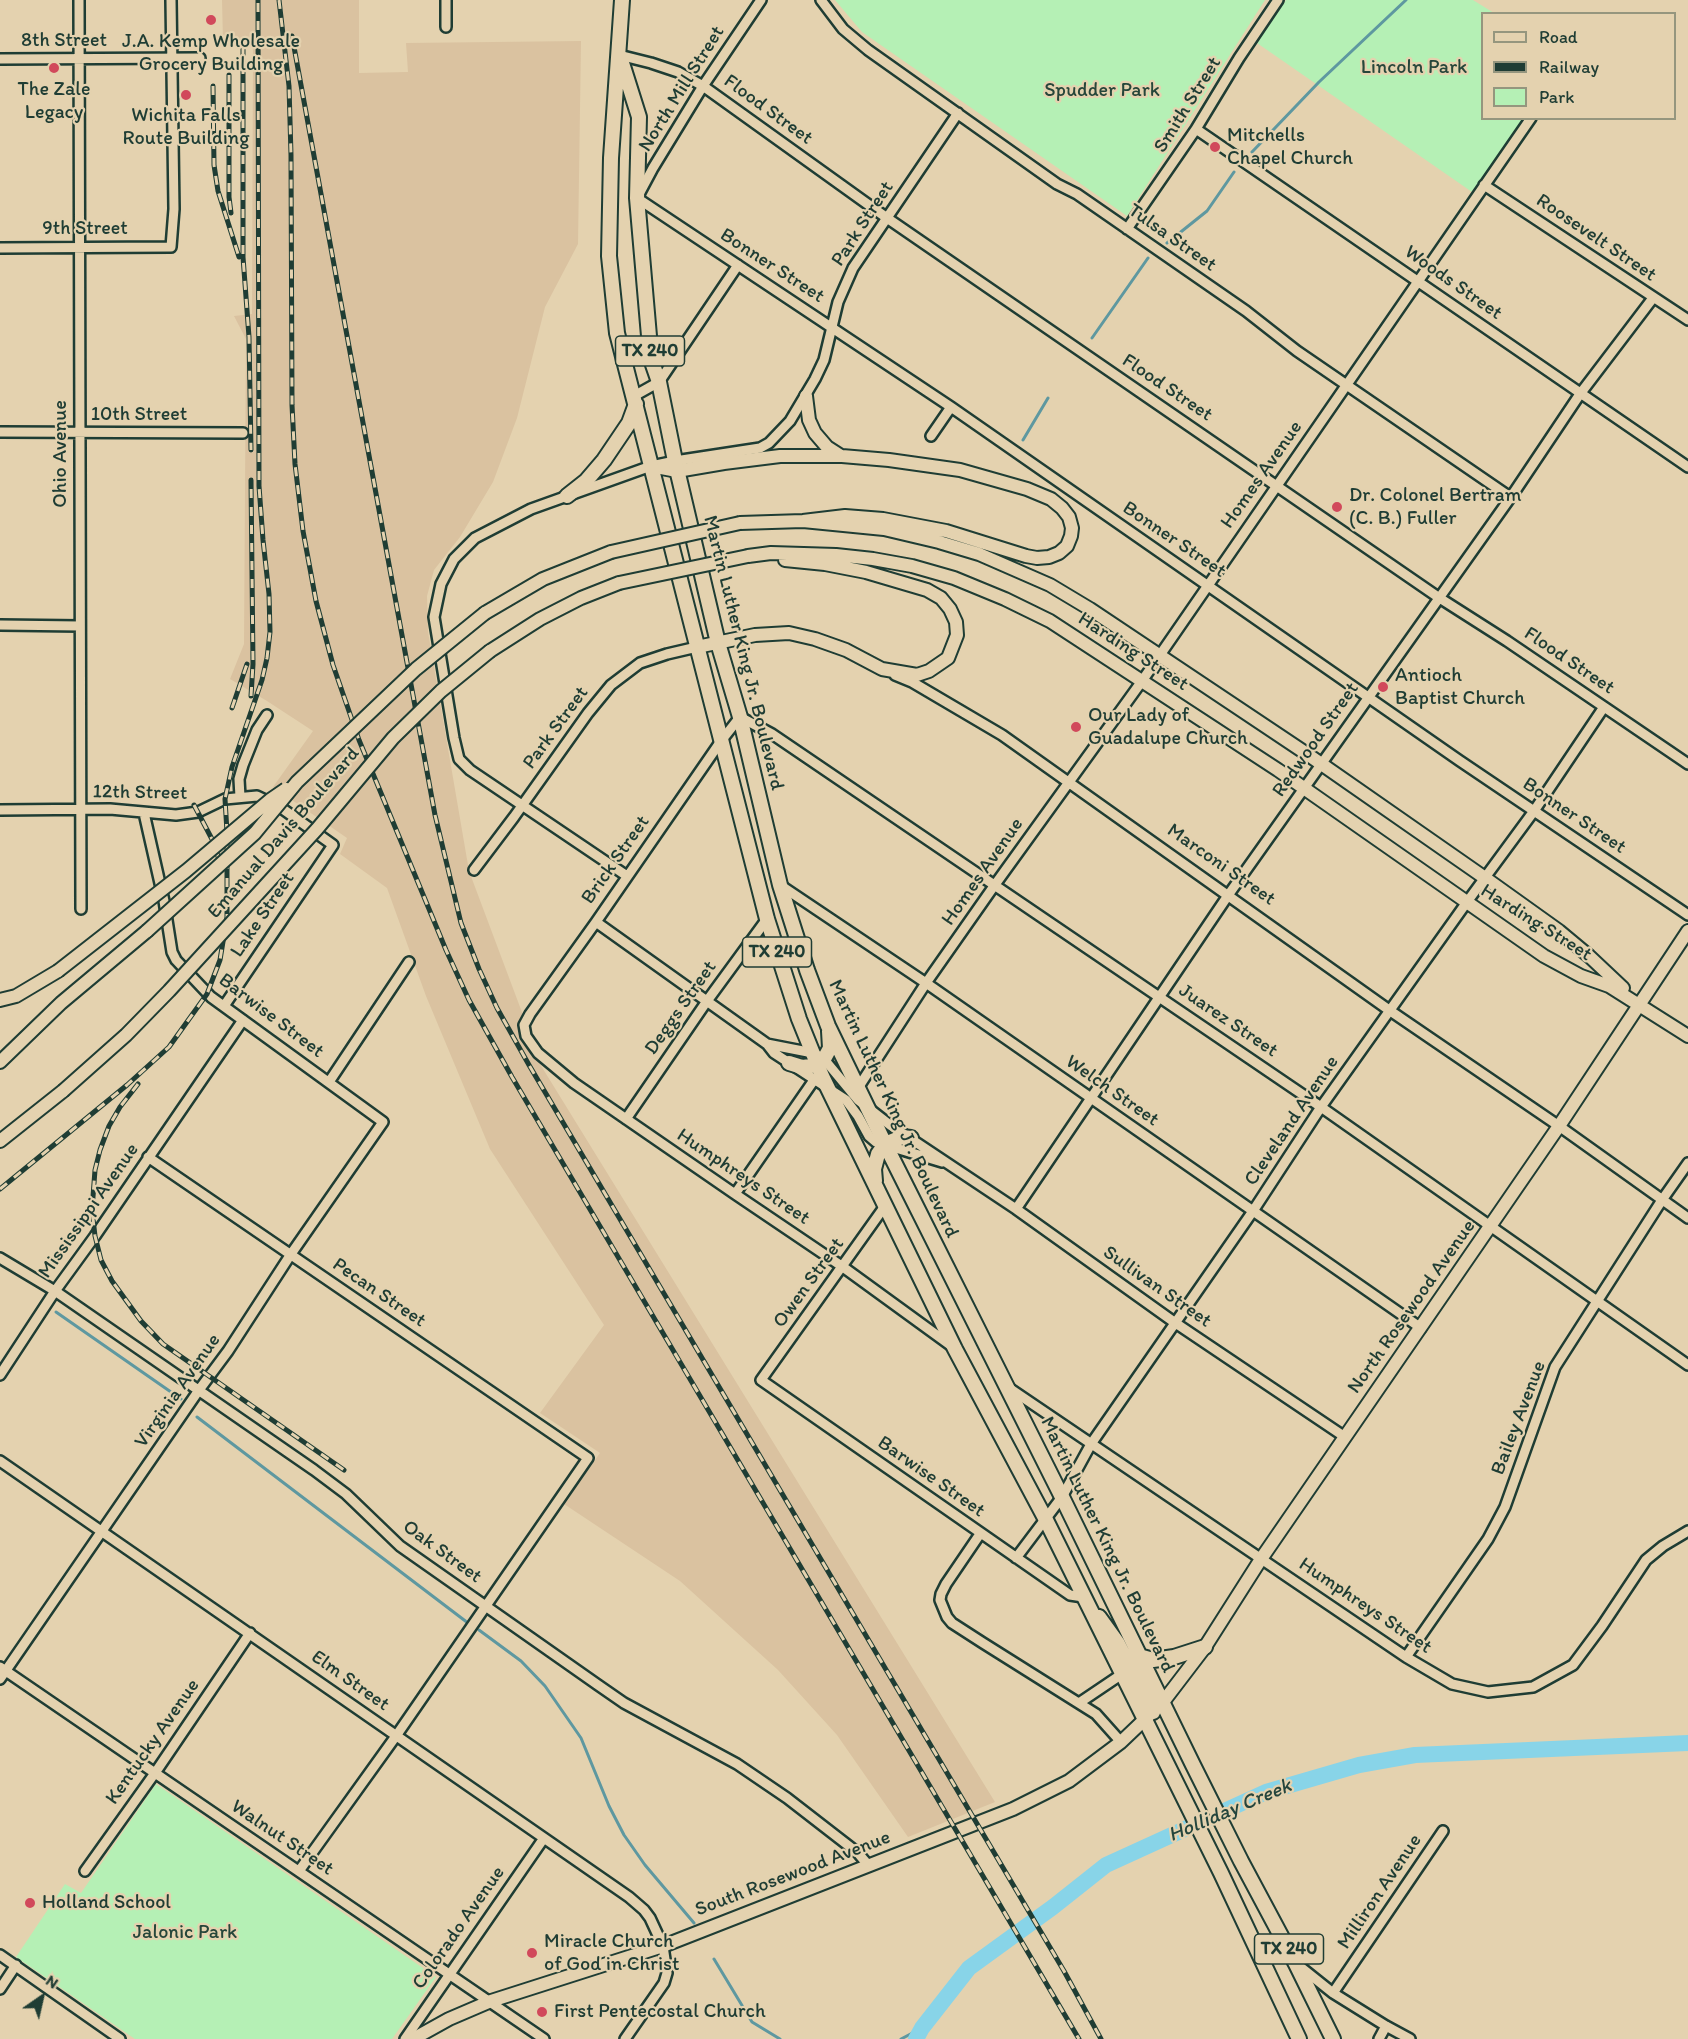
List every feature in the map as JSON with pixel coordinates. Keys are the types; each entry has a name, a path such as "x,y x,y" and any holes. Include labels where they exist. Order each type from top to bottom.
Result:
{"main road":[{"name":"Martin Luther King Jr. Boulevard","path":"622,0 611,158 609,256 617,333 767,919 799,1019 818,1058 828,1089 955,1349 1045,1518 1122,1674 1154,1711 1193,1765 1333,2039"},
{"name":"Martin Luther King Jr. Boulevard","path":"619,55 639,117 637,198 651,358 659,382 676,466 718,643 740,717 780,885 807,970 828,1026 885,1144 1140,1656 1173,1779 1221,1873 1299,2039"},
{"path":"567,496 586,481 604,460 629,423 635,400"},
{"path":"789,1064 802,1067 811,1066 830,1048 828,1026"},
{"path":"875,1185 874,1169 878,1154 885,1144 902,1137 911,1137"},
{"path":"1085,1601 1110,1630 1154,1711"},
{"path":"1140,1656 1153,1660 1174,1658 1205,1647"}],"street":[{"name":"Ohio Avenue","path":"79,0 78,432 81,909"},
{"path":"171,0 171,59"},
{"path":"446,0 446,27"},
{"name":"North Mill Street","path":"637,198 653,168 760,0"},
{"name":"Tulsa Street","path":"821,0 853,39 1057,184 1077,194 1246,311 1297,351 1510,497"},
{"name":"Smith Street","path":"1127,229 1196,129 1278,0"},
{"name":"Flood Street","path":"619,55 678,72 704,86 887,218 1438,597 1507,640 1688,764"},
{"name":"8th Street","path":"0,59 200,58"},
{"name":"9th Street","path":"0,248 171,247 174,209 171,59"},
{"name":"Park Street","path":"676,466 760,448 778,434 806,396 824,360 838,302 848,278 958,113"},
{"name":"Homes Avenue","path":"858,1088 926,983 1159,657 1530,120"},
{"name":"Woods Street","path":"1196,129 1688,467"},
{"name":"Roosevelt Street","path":"1484,185 1688,320"},
{"name":"Bonner Street","path":"637,198 951,407 1534,812 1688,915"},
{"path":"635,400 659,382 738,265"},
{"name":"Redwood Street","path":"1016,1209 1229,894 1510,497 1580,394 1653,298"},
{"path":"806,396 809,420 815,433 827,447 842,456"},
{"path":"932,436 951,407"},
{"name":"10th Street","path":"0,432 243,433"},
{"path":"627,876 464,765 456,752 435,626 436,601 441,584 454,559 474,538 486,530 531,509 651,466 676,466 780,456 842,456 960,470 1027,489 1051,499 1069,517 1072,528 1067,546 1059,553 1037,558 946,531 883,519 845,516 803,521"},
{"name":"Emanual Davis Boulevard","path":"0,1062 61,1003 147,931 255,833 297,782 416,669 485,613 543,579 611,552 740,523 803,521"},
{"name":"Harding Street","path":"803,521 884,529 939,542 979,554 1050,585 1090,609 1321,764 1485,878 1559,931 1639,1004"},
{"name":"Harding Street","path":"748,556 771,553 836,555 912,566 954,578 1050,621 1304,788 1544,956 1581,976 1609,986 1688,1036"},
{"path":"748,556 825,564 866,572 906,582 941,598 950,609 956,622 957,635 948,658 929,671 917,675 882,669"},
{"name":"Emanual Davis Boulevard","path":"0,1141 63,1091 126,1035 316,829 393,738 441,691 489,651 540,619 581,598 619,583 748,556"},
{"path":"0,625 80,626"},
{"name":"Marconi Street","path":"696,647 755,635 789,633 846,650 912,682 1002,735 1229,894 1389,1010 1559,1126 1688,1218"},
{"name":"Park Street","path":"474,870 588,713 612,685 640,663 696,647"},
{"name":"Cleveland Avenue","path":"1016,1558 1062,1497 1091,1444 1389,1010 1534,812 1604,707"},
{"path":"240,797 239,779 243,765 257,730 267,715"},
{"name":"Brick Street","path":"524,1025 740,717"},
{"name":"Juarez Street","path":"740,717 772,734 1322,1107 1688,1365"},
{"path":"0,1000 16,996 58,970 186,871 270,800 297,782"},
{"name":"12th Street","path":"0,810 110,809 176,815 198,812 225,799 257,796 280,807 333,845"},
{"name":"Barwise Street","path":"144,813 164,901 172,952 176,960 211,998 383,1122"},
{"name":"Lake Street","path":"224,1006 333,845"},
{"name":"Welch Street","path":"780,885 926,983 1421,1328"},
{"name":"Deggs Street","path":"626,1119 767,919"},
{"name":"Sullivan Street","path":"596,922 767,1044 774,1053 789,1064 846,1100 869,1136 876,1142 951,1164"},
{"name":"North Rosewood Avenue","path":"1154,1711 1205,1647 1261,1559 1491,1227 1688,931"},
{"path":"329,1082 409,962"},
{"name":"Mississippi Avenue","path":"0,1375 55,1291 243,1020"},
{"name":"Humphreys Street","path":"524,1025 526,1036 547,1062 626,1119 843,1267 955,1349"},
{"name":"Sullivan Street","path":"767,1044 818,1058 869,1109 1016,1209 1174,1322 1345,1437"},
{"path":"735,1194 814,1080"},
{"name":"Virginia Avenue","path":"2,1672 245,1326 291,1254 383,1122"},
{"name":"Pecan Street","path":"148,1157 588,1458 486,1607"},
{"name":"Bailey Avenue","path":"1406,1657 1492,1531 1509,1496 1555,1367 1688,1163"},
{"name":"Owen Street","path":"761,1380 885,1206"},
{"name":"Oak Street","path":"0,1258 55,1291 328,1480 346,1494 400,1546 624,1703 718,1754 787,1798 858,1853 869,1866"},
{"name":"Barwise Street","path":"761,1380 980,1534 1070,1595 1085,1601"},
{"name":"Humphreys Street","path":"1005,1385 1406,1657 1452,1684 1488,1692 1533,1687 1573,1665 1646,1560 1663,1546 1688,1531"},
{"name":"Elm Street","path":"0,1461 629,1897 644,1910 663,1946 667,1972 664,1983 625,2039"},
{"path":"980,1534 946,1584 940,1599 947,1617 952,1623 1096,1714 1121,1742"},
{"path":"299,1871 486,1607"},
{"name":"Kentucky Avenue","path":"85,1871 250,1633"},
{"name":"Walnut Street","path":"2,1672 155,1773 543,2039"},
{"path":"1079,1703 1122,1674"},
{"name":"South Rosewood Avenue","path":"413,2039 441,2023 490,2001 663,1946 976,1824 1047,1793 1069,1781 1121,1742 1154,1711"},
{"name":"Milliron Avenue","path":"1333,1993 1443,1831"},
{"name":"Colorado Avenue","path":"405,2039 543,1838"},
{"path":"0,1955 120,2039"},
{"path":"1296,1964 1333,1993 1410,2039"},
{"path":"0,1989 16,1965"},
{"path":"1379,2039 1386,2026"}],"shaded area":[{"path":"222,0 359,0 359,73 408,72 406,43 581,41 578,244 545,307 517,418 493,482 460,537 434,570 427,596 428,632 469,871 523,1015 519,1030 995,1802 908,1837 837,1735 778,1670 680,1581 564,1504 600,1453 540,1413 604,1325 490,1149 426,996 387,888 340,854 347,838 273,787 313,731 230,679 244,644 246,339 234,316 252,314 253,40 223,41"}],"green space":[{"name":"Spudder Park","path":"835,0 1265,0 1127,216 862,32"},
{"name":"Lincoln Park","path":"1286,0 1473,0 1492,12 1481,12 1481,120 1522,120 1472,192 1257,43"},
{"name":"Jalonic Park","path":"156,1784 436,1977 392,2039 135,2039 16,1957 65,1884 81,1893"}],"waterway":[{"path":"1252,152 1319,82 1406,0"},
{"path":"1167,243 1207,211 1234,172"},
{"path":"1092,338 1148,258"},
{"path":"1023,440 1048,398"},
{"path":"56,1312 181,1399"},
{"path":"197,1417 468,1623"},
{"path":"479,1630 521,1661 545,1686 581,1738 609,1806 624,1835 645,1865 694,1923"},
{"name":"Holliday Creek","path":"916,2039 969,1968 1106,1865 1266,1792 1359,1765 1415,1755 1688,1743"},
{"path":"714,1959 752,2022 780,2039"},
{"path":"901,2039 922,2028"}],"railway":[{"path":"0,1189 127,1085 169,1047 207,994 220,960 227,917 225,799 232,767 262,680 270,632 269,594 259,486 258,0"},
{"path":"279,0 289,86 292,405 295,464 303,531 316,601 333,665 359,740 469,1000 512,1077 1079,2039"},
{"path":"292,36 435,815 461,923 479,969 497,1008 529,1065 1064,1971 1101,2039"},
{"path":"243,47 243,257 249,337 251,450"},
{"path":"229,75 231,213"},
{"path":"213,86 214,165 218,191 239,257"},
{"path":"251,480 253,664 251,696"},
{"path":"232,708 247,664"},
{"path":"194,805 214,843 222,870"},
{"path":"138,1084 109,1126 95,1170 92,1210 95,1236 101,1260 112,1281 141,1321 163,1344 344,1470"}],"place":[{"name":"J.A. Kemp Wholesale Grocery Building","path":"211,20"},
{"name":"The Zale Legacy","path":"54,68"},
{"name":"Wichita Falls Route Building","path":"186,95"},
{"name":"Mitchells Chapel Church","path":"1215,147"},
{"name":"Dr. Colonel Bertram (C. B.) Fuller","path":"1337,507"},
{"name":"Antioch Baptist Church","path":"1383,687"},
{"name":"Our Lady of Guadalupe Church","path":"1076,727"},
{"name":"Holland School","path":"30,1903"},
{"name":"Miracle Church of God in Christ","path":"532,1953"},
{"name":"First Pentecostal Church","path":"542,2012"}]}
